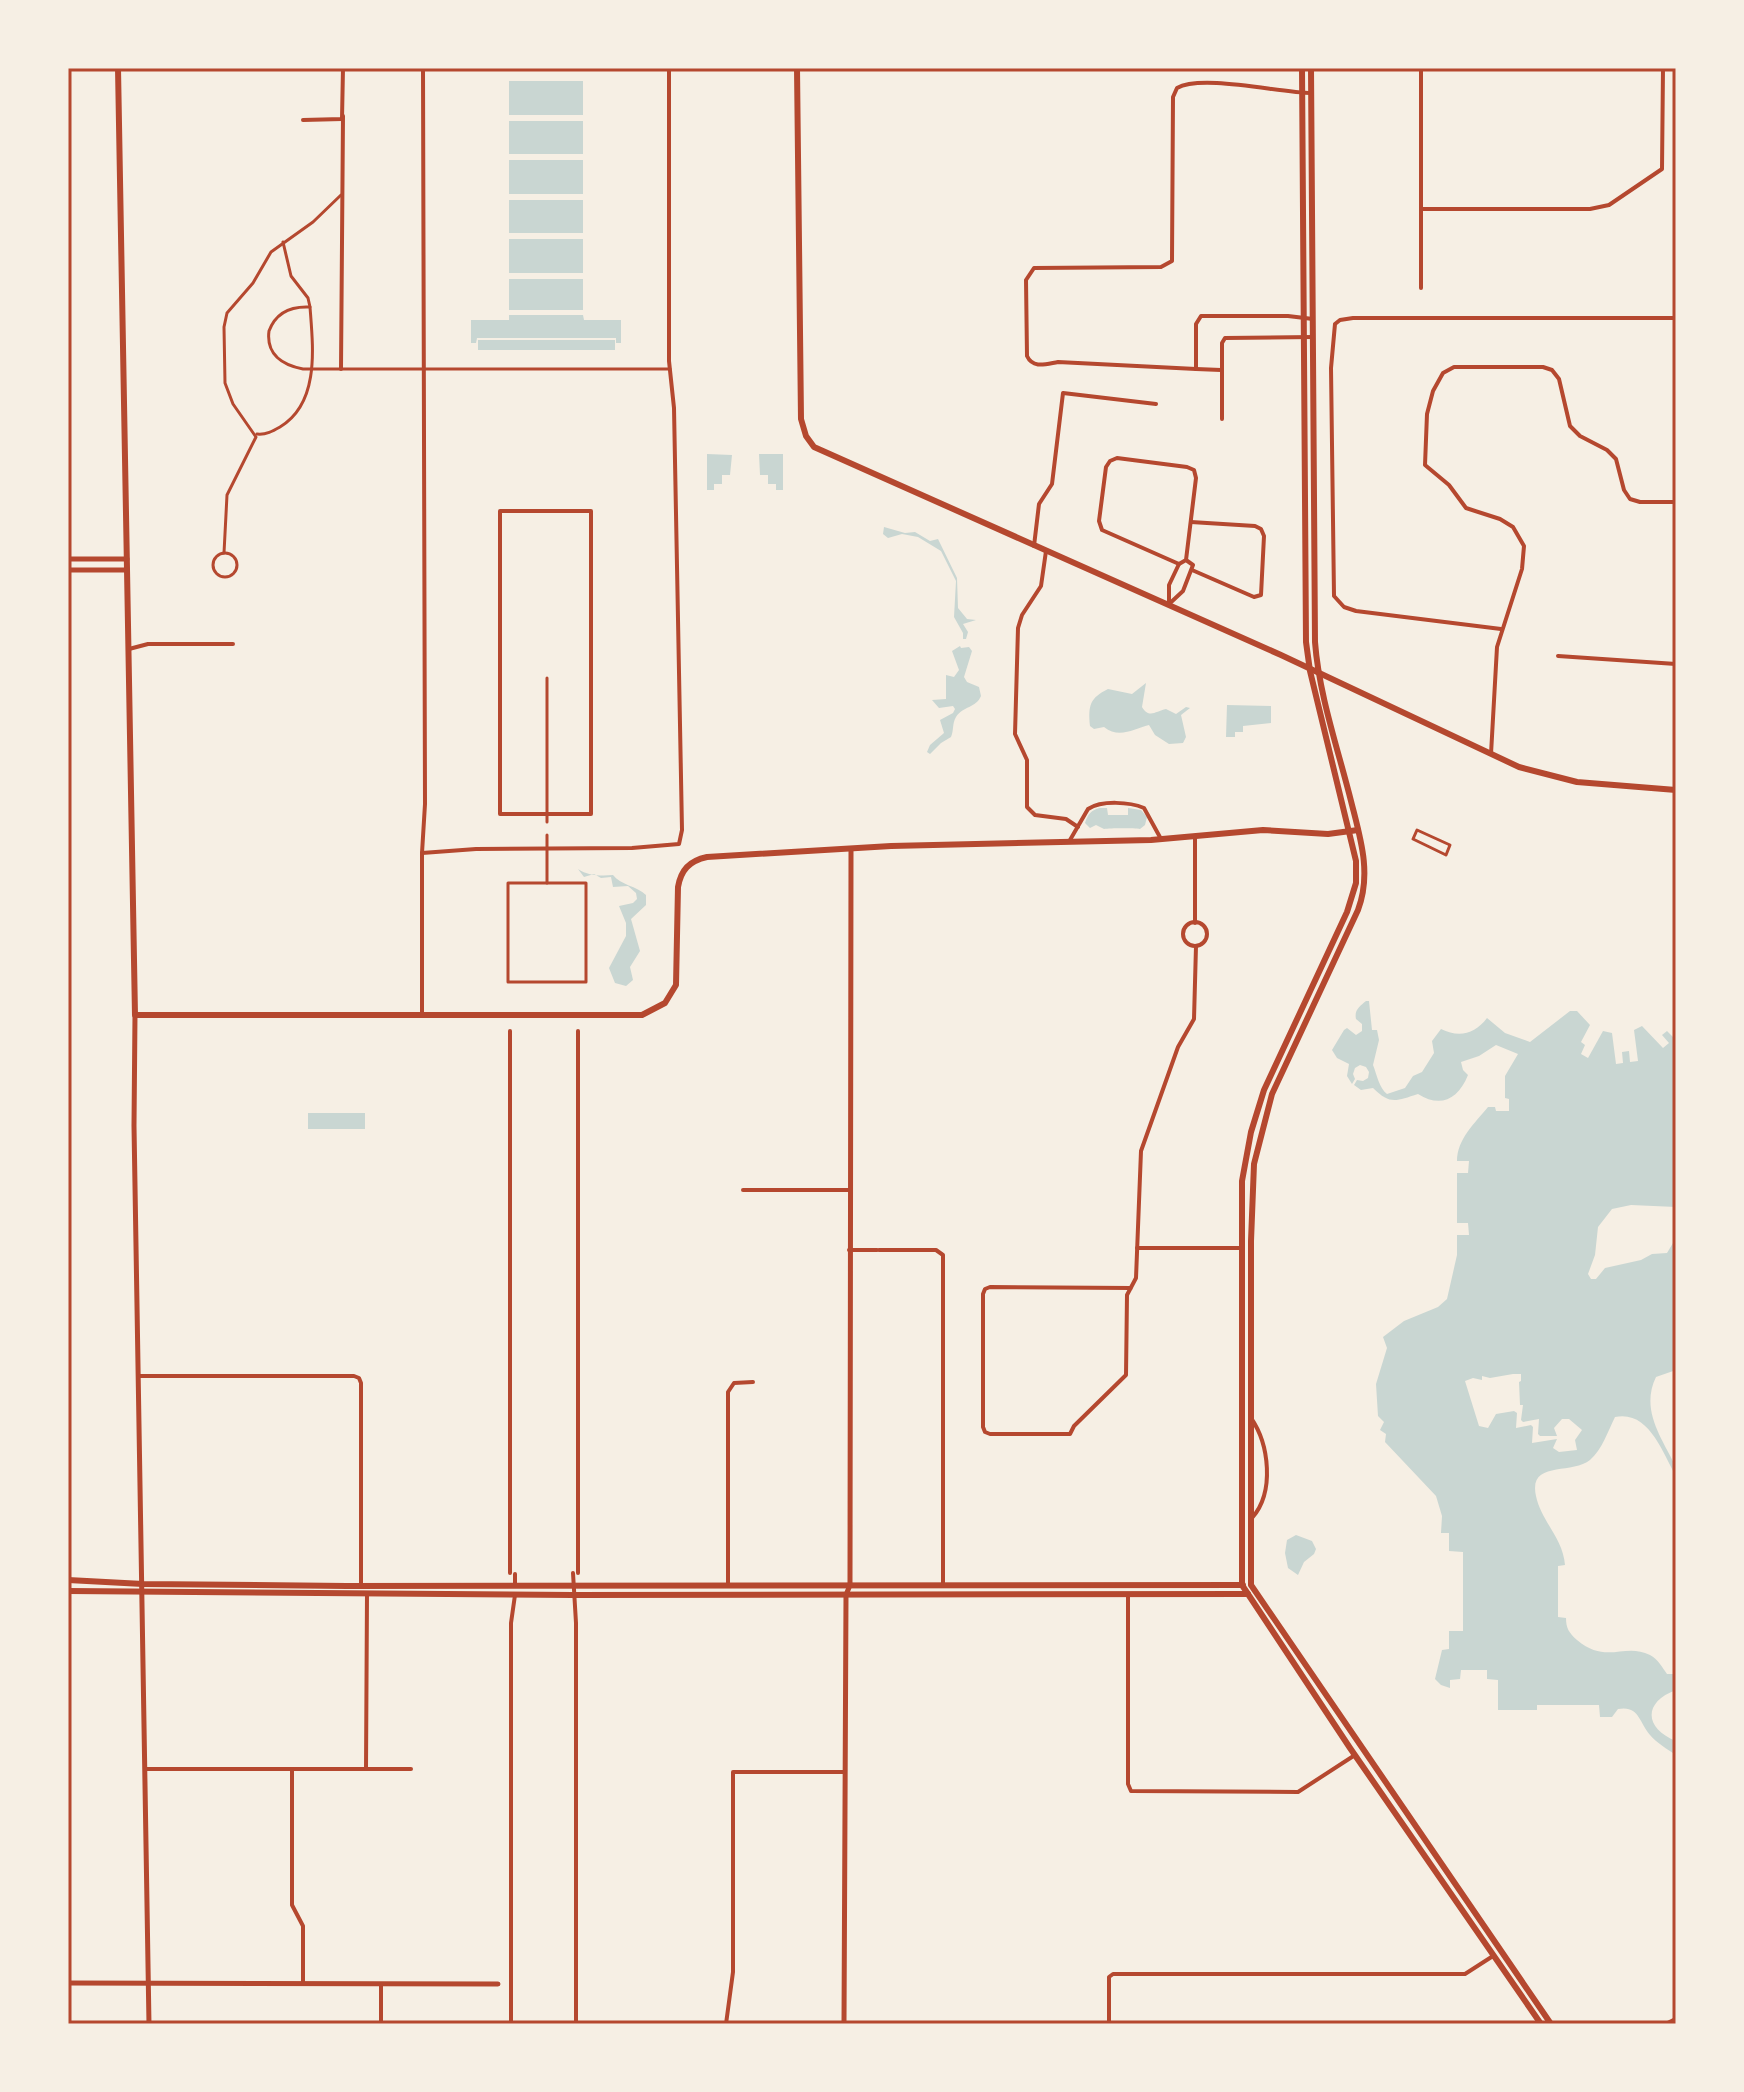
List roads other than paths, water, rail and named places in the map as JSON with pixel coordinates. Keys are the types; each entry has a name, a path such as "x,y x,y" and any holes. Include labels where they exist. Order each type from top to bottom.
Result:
{"main road":[{"path":"118,68 135,1015 633,1015 650,1012 665,1003 676,985 678,887 686,866 695,860 1070,840 1161,839 1263,830 1328,834 1358,830"},
{"path":"797,68 801,419 806,436 814,447 1535,772 1577,782 1676,790"},
{"path":"1302,68 1306,642 1356,861 1354,893 1264,1090 1251,1132 1242,1181 1242,1585 1541,2024"},
{"path":"1311,68 1315,642 1365,872 1361,903 1272,1094 1254,1164 1251,1204 1251,1585 1551,2024"},
{"path":"68,1580 143,1584 361,1586 1251,1585"},
{"path":"68,1591 515,1595 1259,1594"},
{"path":"1668,2024 1676,2020"}],"street":[{"path":"341,369 343,68"},
{"path":"422,1015 425,804 423,68"},
{"path":"422,853 476,849 679,846 682,830 674,403 670,369 669,68"},
{"path":"1421,68 1421,288"},
{"path":"1421,209 1590,209 1609,205 1662,169 1663,68"},
{"path":"1222,370 1032,363 1026,351 1027,275 1039,267 1161,267 1170,264 1173,255 1173,97 1179,87 1223,84 1311,93"},
{"path":"303,120 339,120 343,116"},
{"path":"255,439 254,432 233,404 225,383 225,320 230,306 253,283 267,256 313,222 341,195"},
{"path":"224,553 227,495 255,439 286,423 301,408 309,390 310,307 308,298 291,276 283,242"},
{"path":"310,307 295,307 282,313 271,324 268,338 271,349 278,359 289,366 311,369 670,369"},
{"path":"1196,369 1196,324 1201,316 1313,319"},
{"path":"1501,629 1356,611 1344,607 1334,596 1331,368 1335,324 1353,318 1676,318"},
{"path":"1222,419 1222,343 1227,337 1313,337"},
{"path":"1491,754 1496,659 1501,629 1524,561 1521,539 1507,522 1464,507 1449,485 1428,469 1424,462 1426,424 1437,381 1448,369 1458,367 1538,367 1552,370 1559,379 1570,426 1580,436 1612,454 1630,499 1676,502"},
{"path":"1034,546 1039,504 1052,484 1063,393 1156,404"},
{"path":"254,432 262,435"},
{"path":"1179,564 1101,527 1107,463 1117,458 1191,468 1196,478 1186,560"},
{"path":"500,511 591,511 591,814 547,814 500,814 500,511"},
{"path":"1190,522 1261,529 1264,536 1261,595 1254,597 1192,570"},
{"path":"1046,551 1042,584 1022,615 1018,628 1015,734 1027,760 1026,801 1029,810 1035,815 1066,819 1078,827"},
{"path":"224,553 234,557 237,565 234,574 225,577 217,574 213,565 217,557 224,553"},
{"path":"68,559 127,559"},
{"path":"1168,605 1169,585 1179,564 1186,560"},
{"path":"1168,605 1183,591 1192,570 1191,562 1186,560"},
{"path":"68,570 127,570"},
{"path":"129,649 148,644 233,644"},
{"path":"1558,656 1676,664"},
{"path":"547,678 547,822"},
{"path":"1070,840 1086,811 1094,805 1139,805 1149,813 1161,839"},
{"path":"1417,830 1450,845 1446,855 1413,839 1417,830"},
{"path":"547,835 547,883"},
{"path":"1195,836 1195,923"},
{"path":"844,2024 846,1595 850,1585 851,850"},
{"path":"508,883 547,883 586,883 586,982 508,982 508,883"},
{"path":"1195,923 1204,927 1206,934 1203,943 1196,946 1186,943 1183,934 1186,926 1195,923"},
{"path":"1131,1288 985,1289 985,1432 1070,1434 1073,1427 1126,1375 1127,1295 1136,1280 1141,1151 1178,1047 1194,1019 1196,946"},
{"path":"135,1015 134,1126 149,2024"},
{"path":"510,1031 512,1574 515,1586 511,1621 511,2024"},
{"path":"576,2024 576,1623 573,1586 576,1573 578,1031"},
{"path":"743,1190 850,1190"},
{"path":"1137,1248 1241,1248"},
{"path":"849,1250 936,1250 944,1258 943,1586"},
{"path":"139,1376 359,1378 361,1586"},
{"path":"728,1585 728,1392 734,1383 753,1382"},
{"path":"1250,1416 1259,1430 1265,1454 1265,1495 1260,1509 1251,1519"},
{"path":"366,1769 367,1594"},
{"path":"1128,1594 1128,1784 1131,1791 1298,1792 1355,1755"},
{"path":"146,1769 411,1769"},
{"path":"292,1769 292,1905 303,1926 303,1984"},
{"path":"726,2024 733,1972 733,1772 844,1772"},
{"path":"1109,2024 1109,1977 1113,1974 1465,1974 1493,1955"},
{"path":"68,1983 498,1984"},
{"path":"381,1984 381,2024"}]}
